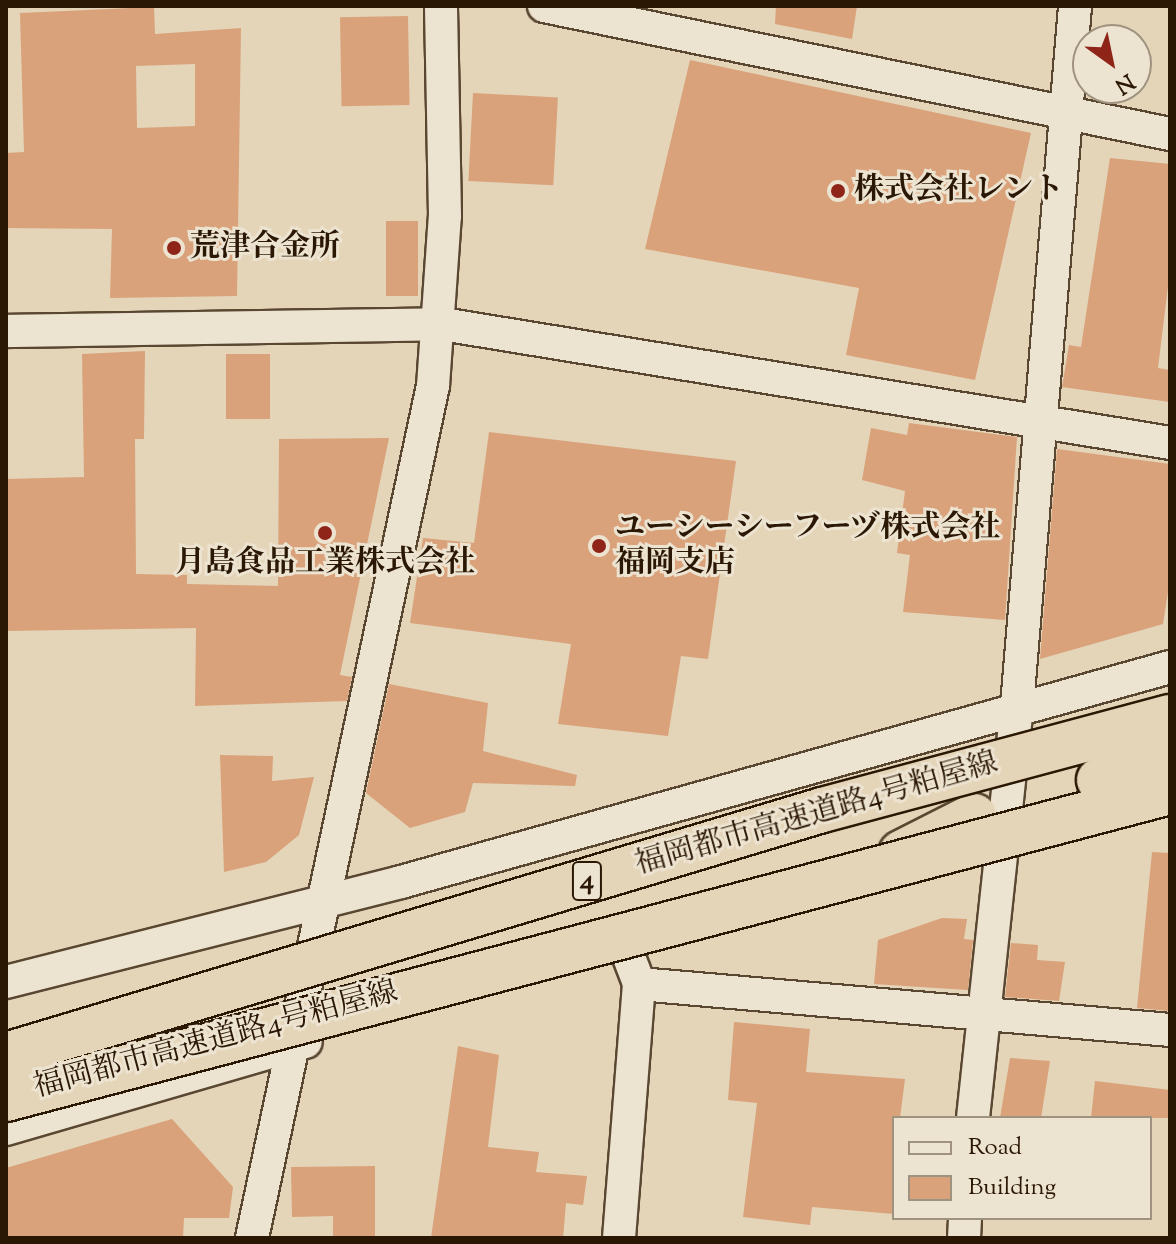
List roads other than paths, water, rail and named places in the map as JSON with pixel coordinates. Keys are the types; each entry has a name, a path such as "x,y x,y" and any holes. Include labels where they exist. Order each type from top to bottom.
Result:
{"highway":[{"path":"6,1027 816,789 1170,697"},
{"name":"福岡都市高速道路4号粕屋線","path":"6,1055 822,810 1170,717"},
{"path":"788,909 974,816 1170,760"},
{"name":"福岡都市高速道路4号粕屋線","path":"6,1099 1170,792"}],"street":[{"path":"252,1238 289,1047 442,324 441,6"},
{"path":"544,6 1170,134"},
{"path":"973,1116 996,856 1017,706 1036,424 1068,113 1075,6"},
{"path":"6,331 442,324 1036,424 1170,443"},
{"path":"12,976 322,900 1017,706 1170,667"},
{"path":"6,1129 627,952 1170,808"},
{"path":"619,1238 639,984 627,952"},
{"path":"639,984 981,1011 1170,1030"}],"place":[{"name":"株式会社レント","path":"838,191"},
{"name":"荒津合金所","path":"174,248"},
{"name":"月島食品工業株式会社","path":"325,533"},
{"name":"ユーシーシーフーヅ株式会社 福岡支店","path":"599,546"}]}
